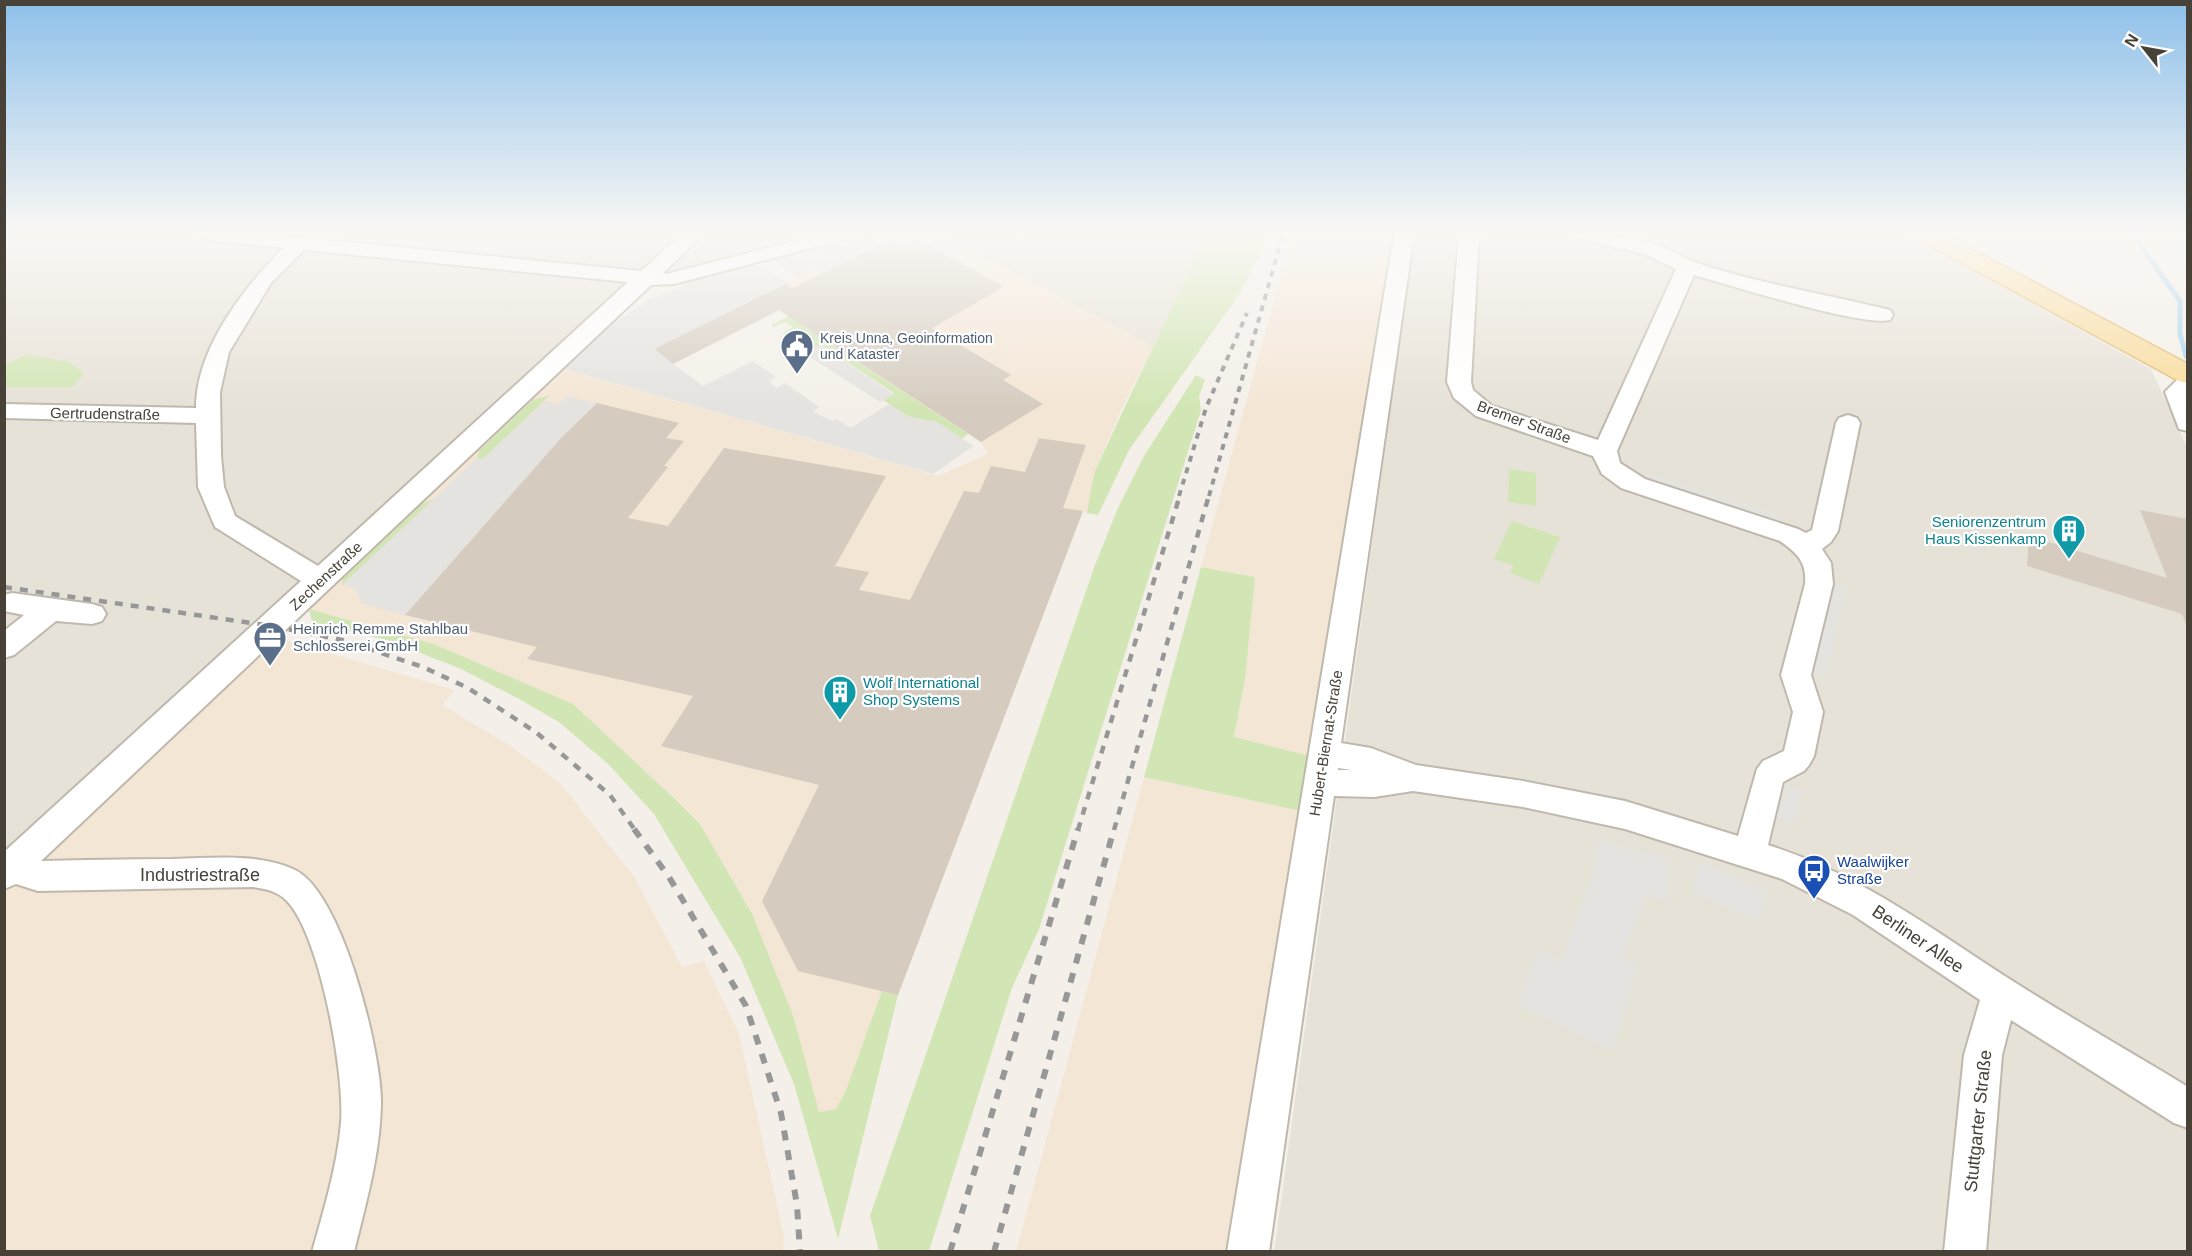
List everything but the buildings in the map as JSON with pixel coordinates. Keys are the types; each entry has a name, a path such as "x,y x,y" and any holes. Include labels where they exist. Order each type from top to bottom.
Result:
{"main road":[{"path":"2034,293 2187,375"}],"street":[{"path":"254,293 218,352 208,392 206,416 211,488 224,521 321,580"},
{"name":"Zechenstraße","path":"8,871 632,293"},
{"name":"Hubert-Biernat-Straße","path":"1248,1251 1395,293"},
{"name":"Bremer Straße","path":"1465,293 1459,382 1462,393 1484,411 1605,451"},
{"path":"1676,293 1605,451 1607,465 1625,480 1789,535 1806,546 1817,563 1820,573 1796,675 1808,712 1798,756 1793,762 1774,770 1768,778 1750,853"},
{"path":"1785,293 1882,315"},
{"path":"2187,382 2177,392 2187,424"},
{"name":"Gertrudenstraße","path":"4,411 206,416"},
{"path":"1806,546 1826,531 1848,423"},
{"path":"12,603 92,614"},
{"path":"4,646 50,610"},
{"name":"Berliner Allee","path":"1322,768 1374,784 1414,778 1523,794 1605,810 1791,867 1844,892 2000,993 2187,1109"},
{"name":"Industriestraße","path":"8,871 38,876 253,872 278,876 302,894 318,926 340,984 361,1081 358,1145 333,1251"},
{"name":"Stuttgarter Straße","path":"1965,1251 1983,1055 2000,993"}],"shaded area":[{"path":"5,293 632,293 5,874"},
{"path":"666,293 770,293 654,350 703,386 753,361 776,377 769,382 777,388 785,383 819,407 813,412 832,421 836,419 851,428 889,404 909,417 937,422 974,446 933,474 565,369 613,324 648,300"},
{"path":"800,293 1051,293 1153,347 1121,410 1094,473 1087,513 1083,511 898,995 882,992 846,1090 836,1109 819,1112 794,1018 700,824 676,800 573,704 434,644 295,605 553,366 938,476 988,454 981,442 804,327 806,296"},
{"path":"1051,293 1179,293 1153,347"},
{"path":"1276,293 1386,293 1310,756 1234,738 1245,679 1255,577 1201,567"},
{"path":"1407,293 2012,293 2151,369 2188,449 2187,1251 1274,1252"},
{"path":"820,345 894,394 880,402 805,354"},
{"path":"567,396 597,403 579,420 579,450 554,446 405,615 363,604 355,589 342,585 477,458 483,459 545,401 558,405"},
{"path":"1647,473 1783,516 1780,526 1643,481"},
{"path":"1830,581 1846,586 1826,678 1809,672"},
{"path":"264,634 455,690 442,705 511,746 561,784 635,878 682,967 704,961 739,1034 784,1236 783,1252 5,1252 5,874"},
{"path":"1144,777 1301,811 1230,1251 1016,1252"},
{"path":"1781,783 1802,791 1795,824 1774,815"},
{"path":"1598,840 1670,860 1667,901 1646,895 1622,958 1638,965 1613,1051 1518,1005 1538,950 1561,960 1591,880"},
{"path":"1700,863 1766,891 1759,921 1692,892"}],"green space":[{"path":"1179,293 1240,293 1129,450 1098,515 1087,513 1094,473"},
{"path":"816,302 804,327 968,434 962,439 937,422 909,417 883,400 894,393 821,345 810,351 782,333 793,327 785,322 774,327 771,325"},
{"path":"25,355 67,361 84,373 72,387 5,387 5,365"},
{"path":"1196,375 1205,380 1199,396 1201,410 1039,929 1012,988 929,1251 879,1251 870,1216 1095,565 1118,508 1144,456"},
{"path":"550,395 482,460 477,458 479,451 533,400"},
{"path":"1509,469 1536,473 1536,506 1508,502"},
{"path":"436,498 342,585 343,577 422,504"},
{"path":"1512,521 1560,537 1539,584 1510,573 1513,565 1494,559"},
{"path":"1201,567 1255,577 1245,679 1234,737 1310,756 1301,811 1144,777"},
{"path":"309,609 434,644 573,704 676,800 700,824 752,914 794,1018 819,1112 836,1109 846,1090 882,991 898,995 838,1239 794,1084 740,957 654,814 608,764 559,722 461,669 390,641 312,622"}],"waterway":[{"path":"2174,293 2180,301 2180,334 2186,356"}],"railway":[{"path":"1209,496 1266,293"},
{"path":"1179,496 1206,408 1247,313"},
{"path":"1078,830 1180,495"},
{"path":"1114,830 1209,495"},
{"path":"4,587 272,626 342,640 423,667 468,688 537,733 610,795 635,830"},
{"path":"634,829 669,877 746,1006 781,1113 797,1205 800,1252"},
{"path":"950,1252 1078,829"},
{"path":"994,1252 1114,829"}],"place":[{"name":"Kreis Unna, Geoinformation und Kataster","path":"797,375"},
{"name":"Seniorenzentrum Haus Kissenkamp","path":"2069,560"},
{"name":"Heinrich Remme Stahlbau Schlosserei GmbH","path":"270,667"},
{"name":"Wolf International Shop Systems","path":"840,721"},
{"name":"Waalwijker Straße","path":"1814,900"}]}
